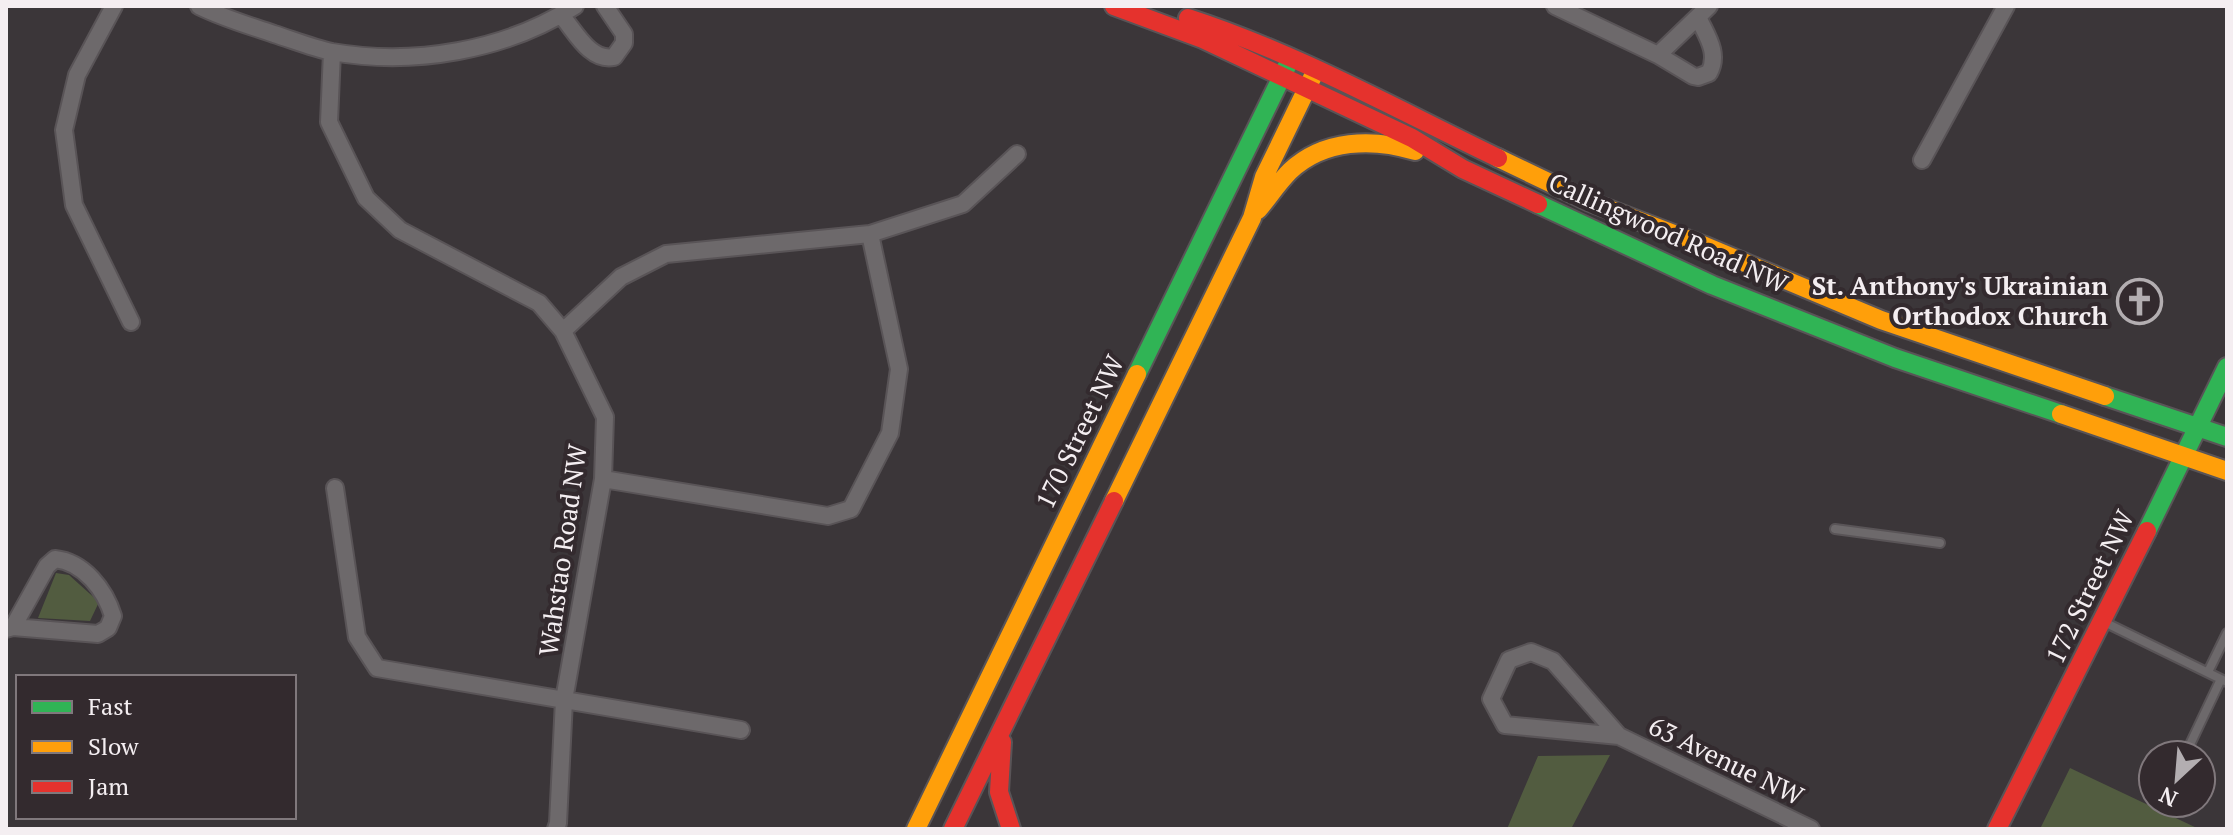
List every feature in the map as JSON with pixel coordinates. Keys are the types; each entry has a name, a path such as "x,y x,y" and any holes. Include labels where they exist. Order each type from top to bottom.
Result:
{"main road":[{"name":"Callingwood Road NW","path":"1114,6 1203,39 1412,138 1463,169 1712,285 1895,358 2227,471"},
{"name":"Callingwood Road NW","path":"1149,6 1222,29 1291,58 1590,202 1705,246 1881,320 2227,437"},
{"name":"170 Street NW","path":"922,827 1291,58"},
{"path":"953,829 1252,218 1264,177 1315,70"},
{"path":"1252,218 1293,168 1332,147 1366,142 1408,148 1463,169"},
{"name":"172 Street NW","path":"1997,829 2227,367"},
{"path":"1005,723 999,792 1011,829"}],"street":[{"path":"114,6 77,75 64,130 74,205 131,322"},
{"path":"199,6 220,16 332,52 401,57 479,48 568,10 591,52 606,59 614,57 624,43 624,34 605,6"},
{"path":"1555,6 1698,77 1709,73 1715,60 1704,11"},
{"path":"1922,160 2006,6"},
{"path":"1658,55 1704,11"},
{"name":"Wahstao Road NW","path":"332,52 329,122 366,198 400,230 539,303 563,331 605,417 603,479 564,700 556,829"},
{"path":"563,331 621,277 666,254 870,234 963,204 1017,154"},
{"path":"603,479 828,516 851,509 890,433 899,369 870,234"},
{"path":"335,488 357,637 377,668 741,730"},
{"path":"55,559 68,560 89,576 108,600 113,616 108,628 98,634 10,628 47,566 55,559"},
{"name":"63 Avenue NW","path":"1619,736 1553,661 1531,652 1509,660 1491,699 1505,725 1619,736 1811,829"}],"lane":[{"path":"1835,529 1940,543"},
{"path":"2103,621 2224,680 2193,739"},
{"path":"2208,672 2227,633"}],"green space":[{"path":"56,573 69,575 99,602 90,621 38,618"},
{"path":"1610,755 1571,829 1507,829 1538,756"},
{"path":"2070,768 2137,800 2137,819 2178,819 2199,829 2040,829"}],"traffic: fast":[{"path":"1137,374 1288,64"},
{"path":"1538,204 1712,285 1895,358 2061,414"},
{"path":"2147,531 2227,367"},
{"path":"2105,396 2227,437"}],"traffic: slow":[{"path":"1114,501 1252,218 1264,177 1313,76"},
{"path":"1258,210 1281,180 1303,160 1333,147 1366,143 1415,151"},
{"path":"1498,158 1590,202 1705,246 1881,320 2105,396"},
{"path":"916,829 1137,374"},
{"path":"2061,414 2227,471"}],"traffic: jam":[{"path":"1114,6 1203,39 1412,138 1463,169 1538,204"},
{"path":"1188,18 1307,65 1498,158"},
{"path":"953,829 1114,501"},
{"path":"1997,829 2147,531"},
{"path":"1002,742 999,792 1011,829"}],"place":[{"name":"St. Anthony's Ukrainian Orthodox Church","path":"2139,301"}]}
